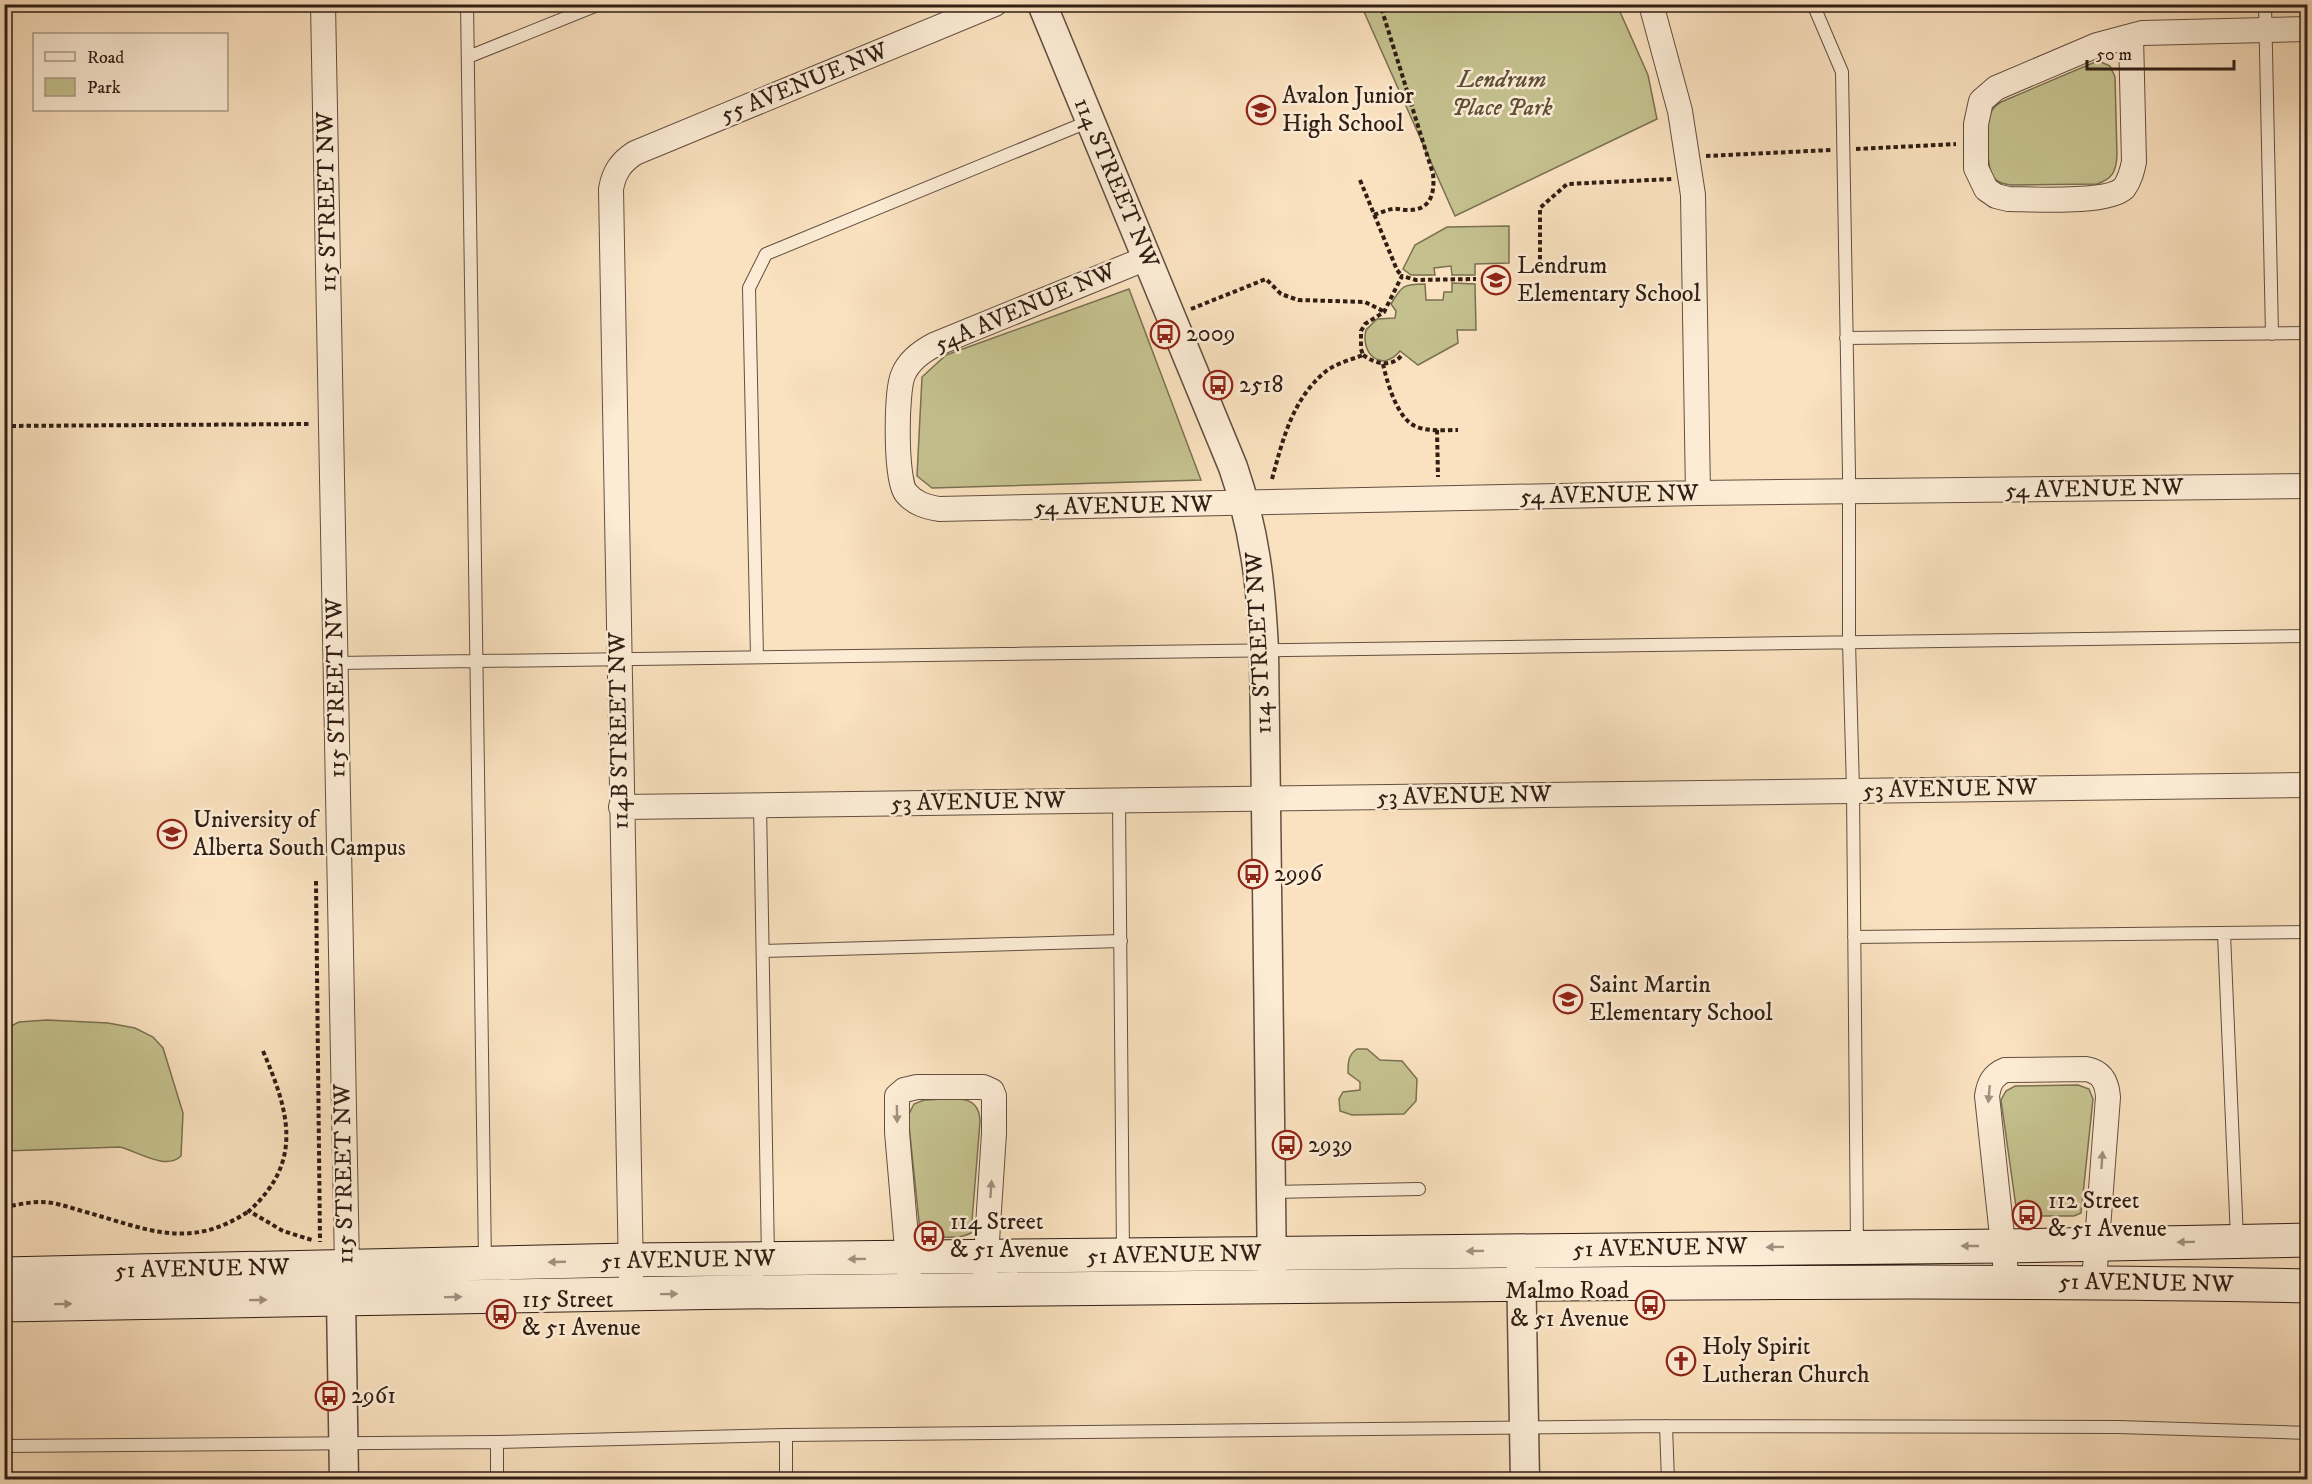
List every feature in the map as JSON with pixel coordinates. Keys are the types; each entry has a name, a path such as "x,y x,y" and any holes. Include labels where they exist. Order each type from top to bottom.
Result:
{"main road":[{"name":"51 AVENUE NW","path":"4,1305 344,1282 485,1264 630,1260 2003,1246 2307,1240"},
{"name":"51 AVENUE NW","path":"4,1274 344,1282 631,1295 1522,1284 2094,1281 2307,1286"}],"street":[{"name":"115 STREET NW","path":"323,4 336,663 344,1282 344,1479"},
{"name":"55 AVENUE NW","path":"618,168 625,159 635,153 995,4"},
{"name":"114 STREET NW","path":"1042,4 1233,468 1252,529 1260,582 1264,651 1272,1286"},
{"path":"1651,4 1680,111 1692,178 1698,493"},
{"path":"2131,36 2134,162 2131,176 2124,188 2115,194 2096,198 2008,199 1996,196 1986,189 1976,168 1976,124 1981,101 1996,88 2097,45 2131,36 2156,31 2307,29"},
{"name":"114B STREET NW","path":"618,168 611,189 631,1295"},
{"name":"54A AVENUE NW","path":"912,499 905,492 900,476 898,396 903,375 908,366 924,350 936,344 1147,258"},
{"name":"54 AVENUE NW","path":"912,499 939,509 1698,493 2307,486"},
{"name":"53 AVENUE NW","path":"621,807 2307,785"},
{"path":"2007,1282 1987,1096 1991,1080 1997,1073 2005,1070 2086,1069 2097,1073 2106,1081 2109,1097 2094,1281"},
{"path":"910,1291 897,1096 904,1090 917,1087 983,1087 992,1091 994,1096 994,1133 982,1289"},
{"path":"1521,1250 1525,1479"}],"lane":[{"path":"467,4 485,1264"},
{"path":"468,57 600,4"},
{"path":"2265,4 2272,334"},
{"path":"1816,5 1842,72 1853,790 1857,1246"},
{"path":"757,657 749,288 766,254 1090,121"},
{"path":"1846,338 2307,333"},
{"path":"336,663 2307,636"},
{"path":"1119,801 1123,1256"},
{"path":"760,805 768,1260"},
{"path":"1854,937 2307,932"},
{"path":"2224,934 2237,1241"},
{"path":"763,951 1121,941"},
{"path":"1272,1192 1419,1189"},
{"path":"4,1446 497,1442 786,1435 1666,1426 2118,1427 2307,1433"},
{"path":"1666,1426 1668,1479"},
{"path":"786,1435 786,1479"},
{"path":"497,1442 497,1479"}],"path":[{"path":"1374,215 1390,209 1421,208 1431,198 1434,189 1433,174 1380,4"},
{"path":"1540,267 1539,208 1567,184 1692,178"},
{"path":"1360,180 1397,270 1402,276 1416,280 1476,279"},
{"path":"1402,276 1384,312 1365,324 1361,332 1361,349 1364,355 1373,362 1391,363 1402,355"},
{"path":"1172,316 1266,279 1281,294 1298,300 1365,302 1384,312"},
{"path":"1272,479 1286,428 1299,402 1326,371 1339,363 1364,355"},
{"path":"1383,364 1388,386 1408,422 1415,427 1458,430"},
{"path":"4,426 331,423"},
{"path":"1437,430 1438,499"},
{"path":"4,1207 41,1202 62,1205 164,1232 184,1234 211,1230 249,1211 261,1200 275,1181 284,1160 287,1132 285,1110 279,1089 263,1051"},
{"path":"249,1211 283,1231 312,1240 320,1245"}],"green space":[{"name":"Lendrum Place Park","path":"1361,5 1617,5 1648,75 1657,119 1455,216"},
{"path":"2095,62 2110,66 2115,77 2117,156 2112,174 2097,184 2011,185 1996,180 1989,165 1988,146 1989,118 1994,108 2001,102"},
{"path":"1509,226 1509,263 1475,264 1475,275 1452,275 1451,266 1434,268 1435,275 1411,275 1403,269 1415,245 1447,227"},
{"path":"1452,283 1475,284 1476,330 1457,330 1458,343 1418,365 1400,351 1386,360 1374,358 1369,353 1365,339 1366,330 1377,319 1395,318 1396,311 1391,304 1401,289 1412,284 1425,284 1426,300 1443,300 1444,292 1452,292"},
{"path":"1129,289 1201,480 932,488 917,476 922,377 946,355"},
{"path":"47,1020 108,1023 135,1028 153,1037 163,1048 183,1113 181,1156 175,1160 160,1161 120,1147 5,1151 5,1029 19,1022"},
{"path":"1357,1049 1367,1049 1380,1060 1402,1061 1417,1079 1416,1101 1404,1114 1352,1115 1340,1111 1339,1099 1343,1092 1360,1090 1360,1082 1348,1073 1349,1059"},
{"path":"2078,1085 2089,1089 2093,1099 2081,1213 2074,1216 2017,1214 2001,1100 2006,1091 2015,1086"},
{"path":"961,1099 975,1105 979,1112 971,1233 959,1237 932,1235 920,1231 908,1116 914,1104 924,1100"}],"place":[{"name":"Avalon Junior High School","path":"1261,110"},
{"name":"Lendrum Elementary School","path":"1496,280"},
{"name":"2009","path":"1165,334"},
{"name":"2518","path":"1218,385"},
{"name":"University of Alberta South Campus","path":"172,834"},
{"name":"2996","path":"1253,874"},
{"name":"Saint Martin Elementary School","path":"1568,999"},
{"name":"2939","path":"1287,1145"},
{"name":"112 Street & 51 Avenue","path":"2027,1215"},
{"name":"114 Street & 51 Avenue","path":"929,1236"},
{"name":"Malmo Road & 51 Avenue","path":"1650,1305"},
{"name":"115 Street & 51 Avenue","path":"501,1314"},
{"name":"Holy Spirit Lutheran Church","path":"1681,1361"},
{"name":"2961","path":"330,1396"}]}
